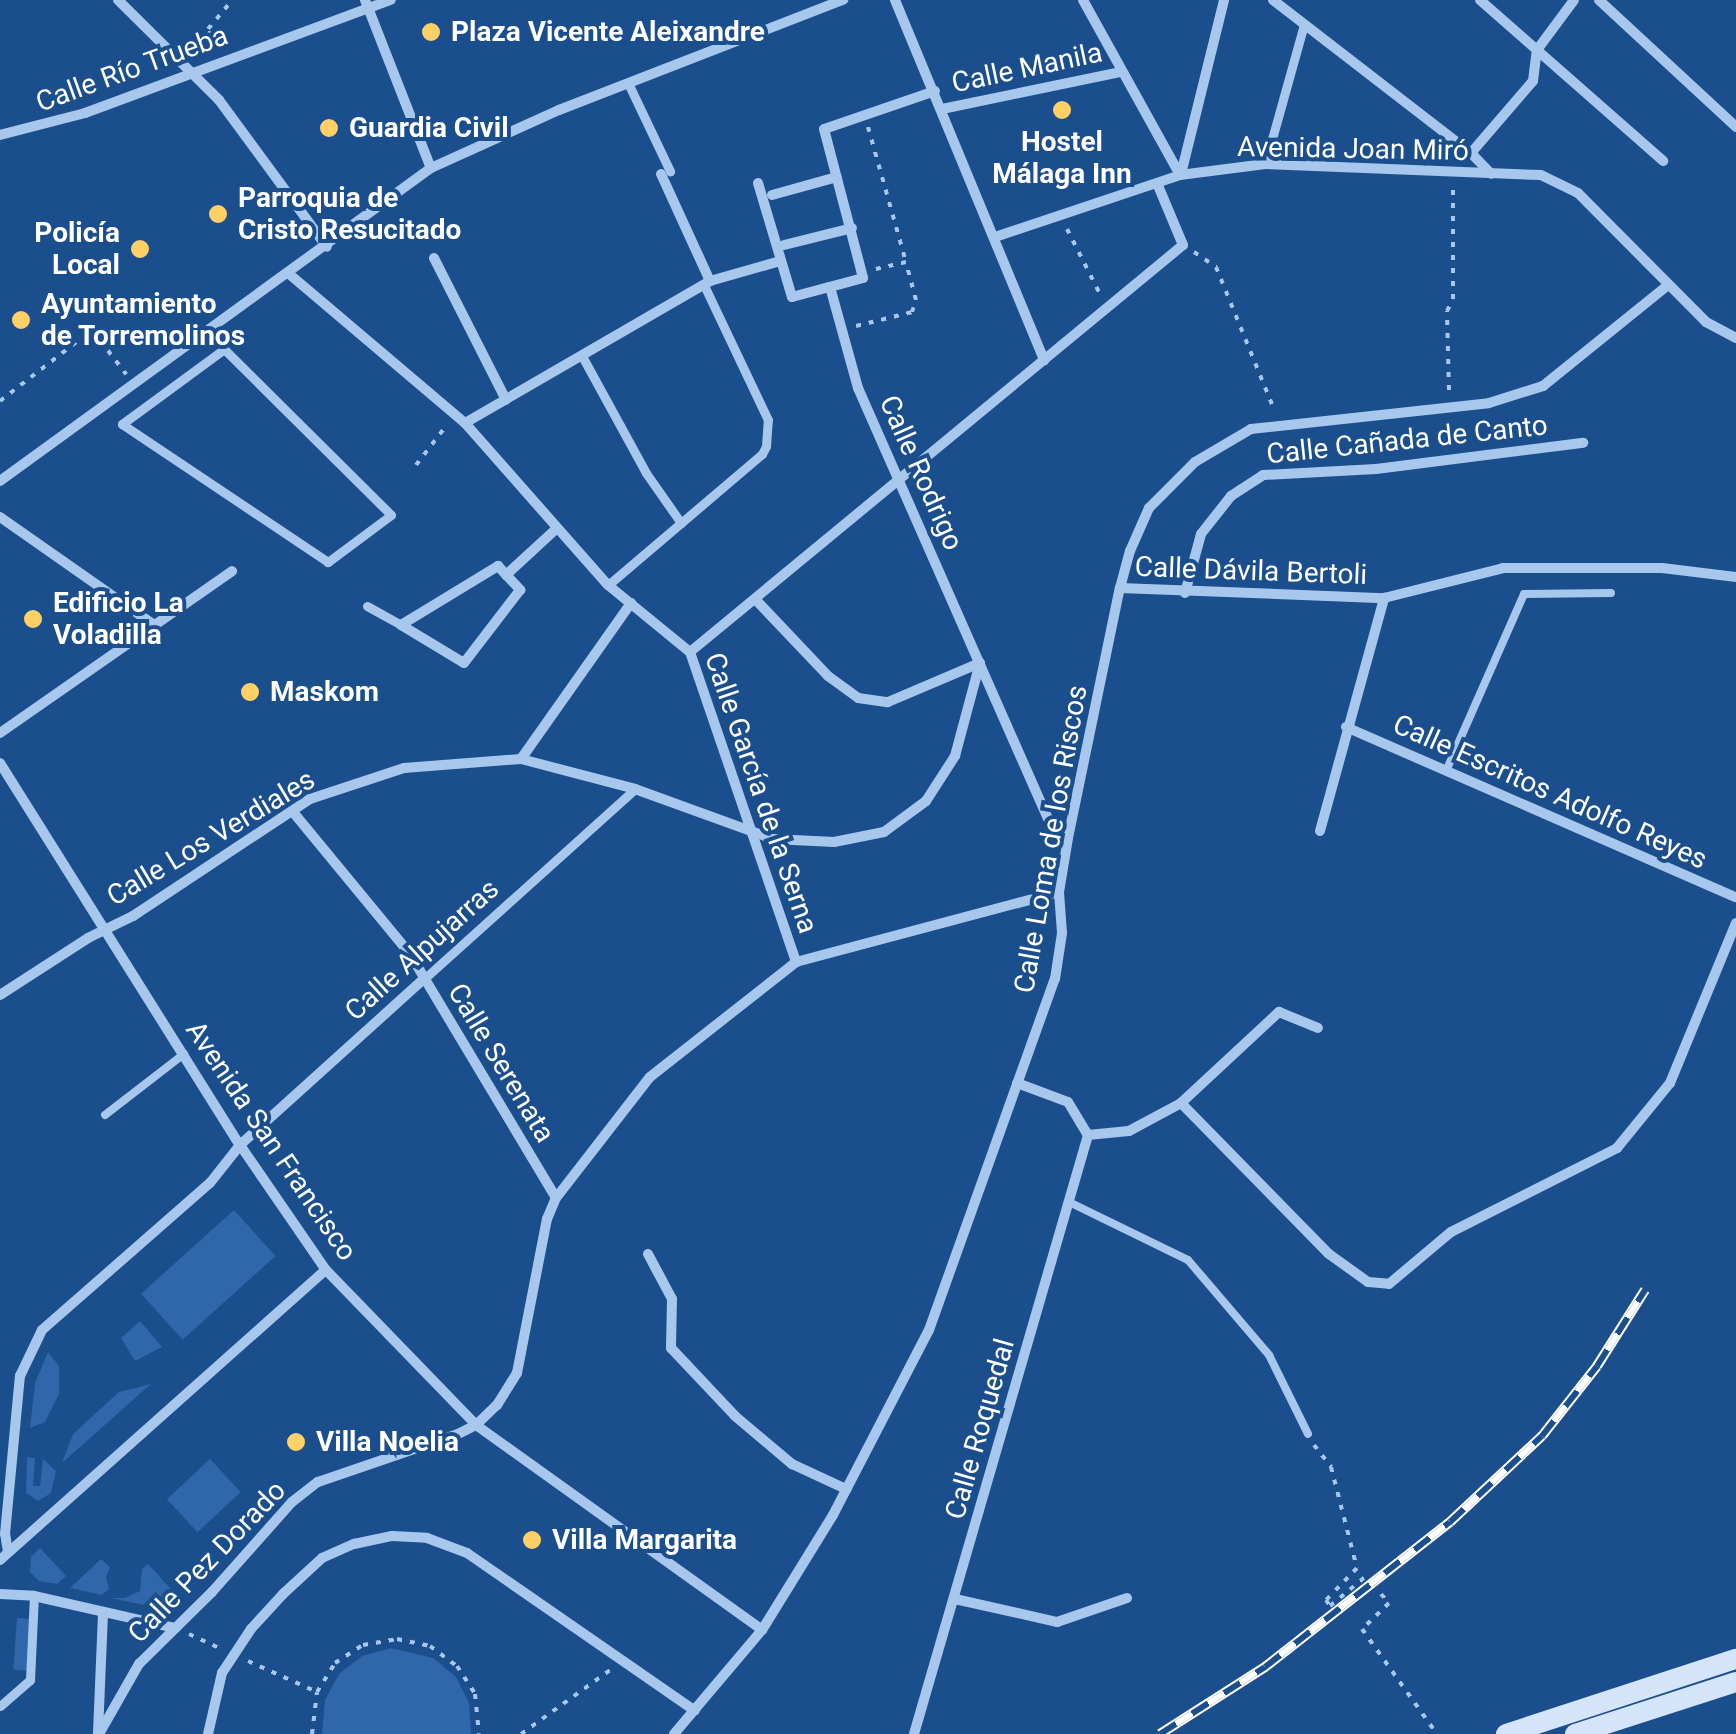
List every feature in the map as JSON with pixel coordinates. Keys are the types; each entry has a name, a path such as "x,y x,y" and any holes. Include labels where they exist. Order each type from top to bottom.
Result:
{"main road":[{"path":"1506,1734 1736,1660"},
{"path":"1575,1734 1736,1682"}],"street":[{"path":"118,0 219,100 327,247"},
{"name":"Calle Río Trueba","path":"0,136 42,128 367,4 390,0"},
{"path":"0,480 432,168 628,83 842,0"},
{"path":"895,0 1044,360"},
{"path":"1083,0 1180,175"},
{"path":"1180,175 1224,0"},
{"path":"1274,0 1472,153 1491,174"},
{"path":"1480,0 1663,162"},
{"path":"1472,153 1533,81 1537,50 1574,0"},
{"path":"1599,0 1736,127"},
{"path":"367,4 432,168"},
{"path":"1265,164 1304,24"},
{"name":"Calle Manila","path":"942,109 1121,72"},
{"path":"608,585 762,454 769,434 768,420 707,283 628,83"},
{"name":"Calle Manila","path":"837,177 824,128 934,90"},
{"name":"Avenida Joan Miró","path":"996,237 1180,175 1265,164 1541,175 1578,193 1706,322 1736,338"},
{"path":"758,183 792,296 862,278 837,177 772,195"},
{"path":"690,652 1184,245 1157,183"},
{"path":"784,245 852,228"},
{"path":"434,258 506,400"},
{"path":"465,423 707,283 780,260"},
{"name":"Calle García de la Serna","path":"288,273 465,423 555,530 608,585 690,652 747,829 796,962"},
{"name":"Calle Loma de los Riscos","path":"674,1734 762,1630 846,1489 930,1330 1054,979 1062,933 1060,892 1068,838 1120,588 1130,551 1150,508 1194,462 1250,429 1489,403 1543,386 1667,286"},
{"name":"Calle Rodrigo","path":"830,287 858,388 1049,821 1068,838"},
{"path":"224,350 391,515 328,562 122,424 224,350"},
{"path":"582,356 646,473 681,523"},
{"name":"Calle Cañada de Canto","path":"1185,593 1201,534 1231,496 1262,475 1376,469 1583,443"},
{"path":"0,517 154,626"},
{"path":"506,575 555,530"},
{"path":"366,606 464,664 520,590 498,566 401,625"},
{"name":"Calle Dávila Bertoli","path":"1120,588 1384,598 1503,568 1662,568 1736,577"},
{"path":"0,733 232,572"},
{"path":"1320,831 1384,598"},
{"path":"754,599 828,676 858,698 888,702 980,663"},
{"path":"521,759 631,604"},
{"name":"Calle Los Verdiales","path":"0,995 105,929 134,916 326,792 404,768 521,759 635,789 774,838 834,842 884,832 926,801 955,756 980,663"},
{"name":"Calle Escritos Adolfo Reyes","path":"1346,727 1736,897"},
{"name":"Avenida San Francisco","path":"0,763 240,1146 326,1270 476,1425 762,1630"},
{"name":"Calle Alpujarras","path":"4,1556 20,1376 42,1330 210,1183 240,1146 635,789"},
{"name":"Calle Serenata","path":"293,812 397,936 556,1198"},
{"name":"Calle Pez Dorado","path":"98,1734 138,1664 292,1502 318,1482 442,1442 476,1425 497,1405 517,1373 548,1219 556,1198 650,1077 796,962 1060,892"},
{"path":"1182,1103 1328,1254 1368,1282 1389,1284 1450,1232 1616,1148 1670,1083 1736,923"},
{"path":"1017,1083 1068,1102 1088,1135 1129,1131 1182,1103 1278,1012 1318,1028"},
{"name":"Calle Roquedal","path":"914,1734 1088,1135"},
{"path":"648,1254 672,1299 671,1348 735,1416 792,1464 846,1489"},
{"path":"4,1556 326,1270"},
{"path":"208,1734 210,1708 232,1654 303,1573 354,1544 392,1536 427,1538 467,1553 694,1711"},
{"path":"0,1594 34,1596 175,1628"},
{"path":"0,1706 30,1680 34,1596"},
{"path":"955,1599 1057,1622 1128,1598"},
{"name":"Calle Pez Dorado","path":"98,1734 103,1613"}],"lane":[{"path":"1446,771 1524,594 1611,593"},
{"path":"105,1116 184,1054"},
{"path":"1069,1202 1188,1260 1268,1356 1308,1434"}],"path":[{"path":"215,63 208,29 232,0"},
{"path":"841,330 912,312 916,300 865,115"},
{"path":"1450,382 1447,311 1454,300 1453,172"},
{"path":"1060,216 1108,310"},
{"path":"1184,245 1216,267 1280,423"},
{"path":"862,273 906,262"},
{"path":"0,400 92,330 135,386"},
{"path":"416,465 455,414"},
{"path":"1308,1434 1331,1467 1357,1568 1326,1600 1330,1606 1364,1577"},
{"path":"1381,1594 1388,1602 1362,1629 1438,1734"},
{"path":"175,1628 317,1692"},
{"path":"312,1734 317,1692 335,1664 364,1645 414,1641 444,1654 468,1679 479,1710 478,1734"},
{"path":"521,1734 622,1660"}],"shaded area":[{"path":"234,1210 275,1256 183,1340 141,1294"},
{"path":"140,1321 162,1347 135,1361 121,1338"},
{"path":"48,1352 59,1366 59,1394 45,1422 30,1428 35,1383"},
{"path":"151,1384 62,1463 73,1434 119,1392"},
{"path":"27,1457 35,1458 33,1486 40,1486 43,1459 56,1471 51,1493 38,1501 26,1493"},
{"path":"210,1459 241,1492 198,1532 167,1499"},
{"path":"40,1548 66,1576 57,1584 39,1581 30,1572 31,1557"},
{"path":"101,1559 110,1567 106,1577 109,1589 102,1595 70,1588"},
{"path":"148,1564 182,1601 158,1608 111,1598 125,1598 140,1591 142,1569"},
{"path":"17,1618 31,1619 27,1671 13,1670"},
{"path":"391,1648 433,1658 456,1677 469,1703 471,1734 322,1734 325,1700 339,1674 362,1656"}],"railway":[{"path":"1160,1734 1265,1667 1450,1522 1542,1436 1597,1366 1645,1290"}],"place":[{"name":"Plaza Vicente Aleixandre","path":"431,32"},
{"name":"Hostel Málaga Inn","path":"1062,110"},
{"name":"Guardia Civil","path":"329,128"},
{"name":"Parroquia de Cristo Resucitado","path":"218,214"},
{"name":"Policía Local","path":"140,249"},
{"name":"Ayuntamiento de Torremolinos","path":"21,320"},
{"name":"Edificio La Voladilla","path":"33,619"},
{"name":"Maskom","path":"250,692"},
{"name":"Villa Noelia","path":"296,1442"},
{"name":"Villa Margarita","path":"532,1540"}]}
